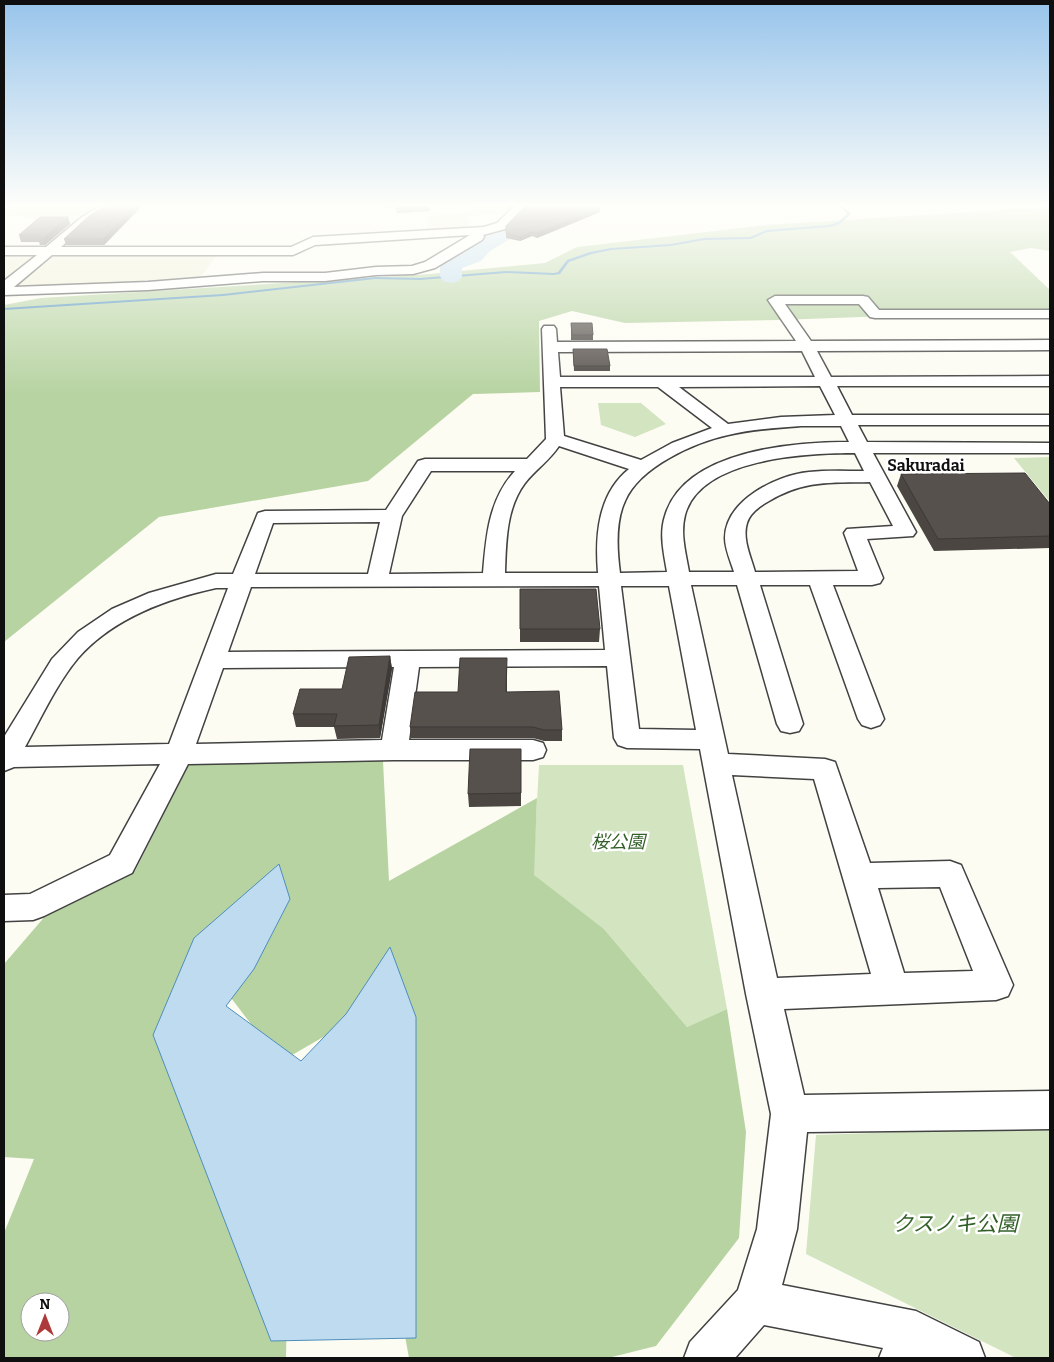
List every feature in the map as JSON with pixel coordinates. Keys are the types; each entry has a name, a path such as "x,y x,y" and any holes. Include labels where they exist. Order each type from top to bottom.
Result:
{"street":[{"path":"4,290 32,267"},
{"path":"4,290 148,286 263,277 325,277 376,271 413,270 425,267"},
{"path":"5,759 52,676 71,651 104,624 129,609 181,588 216,581 242,580 872,578 854,533 906,532 874,476 807,346 775,300 863,300 875,314 1044,314 1050,326"},
{"path":"494,580 496,531 505,503 517,481 532,464 549,450 555,439 549,328"},
{"path":"550,347 1050,345"},
{"path":"552,382 1050,380"},
{"path":"662,382 725,430"},
{"path":"892,989 825,768 627,738 609,579 608,528 614,500 642,467 685,444 725,430 770,424 845,420 1050,420"},
{"path":"555,439 642,467"},
{"path":"706,1358 756,1302 776,1229 790,1114 763,994 679,579 672,540 674,517 679,503 697,484 730,465 759,455 807,448 1050,448"},
{"path":"377,580 392,516 425,465 532,464"},
{"path":"790,724 735,540 737,522 750,504 779,487 808,478 874,476"},
{"path":"4,908 33,907 122,864 180,754 264,517 392,516"},
{"path":"819,578 871,719"},
{"path":"214,660 618,658"},
{"path":"394,750 408,659"},
{"path":"5,759 394,750 533,750"},
{"path":"763,994 996,985 950,874 859,876"},
{"path":"790,1114 1050,1110"},
{"path":"756,1302 909,1346 963,1358"}],"shaded area":[{"path":"4,267 25,267 11,278 4,279"},
{"path":"37,267 208,267 198,280 8,289"}],"green space":[{"path":"508,267 1025,267 1050,290 1050,310 779,320 625,323 572,311 539,321 540,392 473,394 368,481 159,517 4,642 4,305 41,298 430,274"},
{"path":"598,403 641,403 666,424 635,437 601,425"},
{"path":"1050,457 1050,502 1014,458"},
{"path":"383,761 389,881 537,798 534,875 604,929 687,1027 727,1009 746,1132 739,1238 656,1346 608,1358 409,1358 362,1099 389,999 280,1062 225,990 179,1018 288,1244 286,1358 4,1358 4,1233 34,1159 4,1157 4,964 47,914 135,871 190,763"},
{"name":"桜公園","path":"539,765 683,765 727,1009 687,1027 604,929 533,875"},
{"name":"クスノキ公園","path":"1050,1127 1050,1358 1016,1358 806,1254 816,1135"}],"water":[{"path":"279,864 290,899 254,969 226,1006 301,1061 346,1014 390,947 416,1017 416,1338 271,1341 153,1035 194,938"}],"building":[{"path":"571,323 592,323 593,335 572,335"},
{"path":"573,349 607,349 610,366 574,366"},
{"path":"1025,473 1050,504 1050,536 938,539 901,474"},
{"path":"520,589 596,589 600,629 520,629"},
{"path":"390,656 379,725 334,726 337,714 293,714 300,689 342,689 349,657"},
{"path":"460,658 507,658 506,692 559,691 562,730 544,730 533,727 410,727 415,692 458,692"},
{"path":"470,749 521,749 521,793 468,794"}],"waterway":[{"path":"451,267 451,276"},
{"path":"4,309 223,295 375,278 420,279 506,272 554,274 559,273 564,267"}],"district":[{"name":"Sakuradai","path":"926,465"}]}
